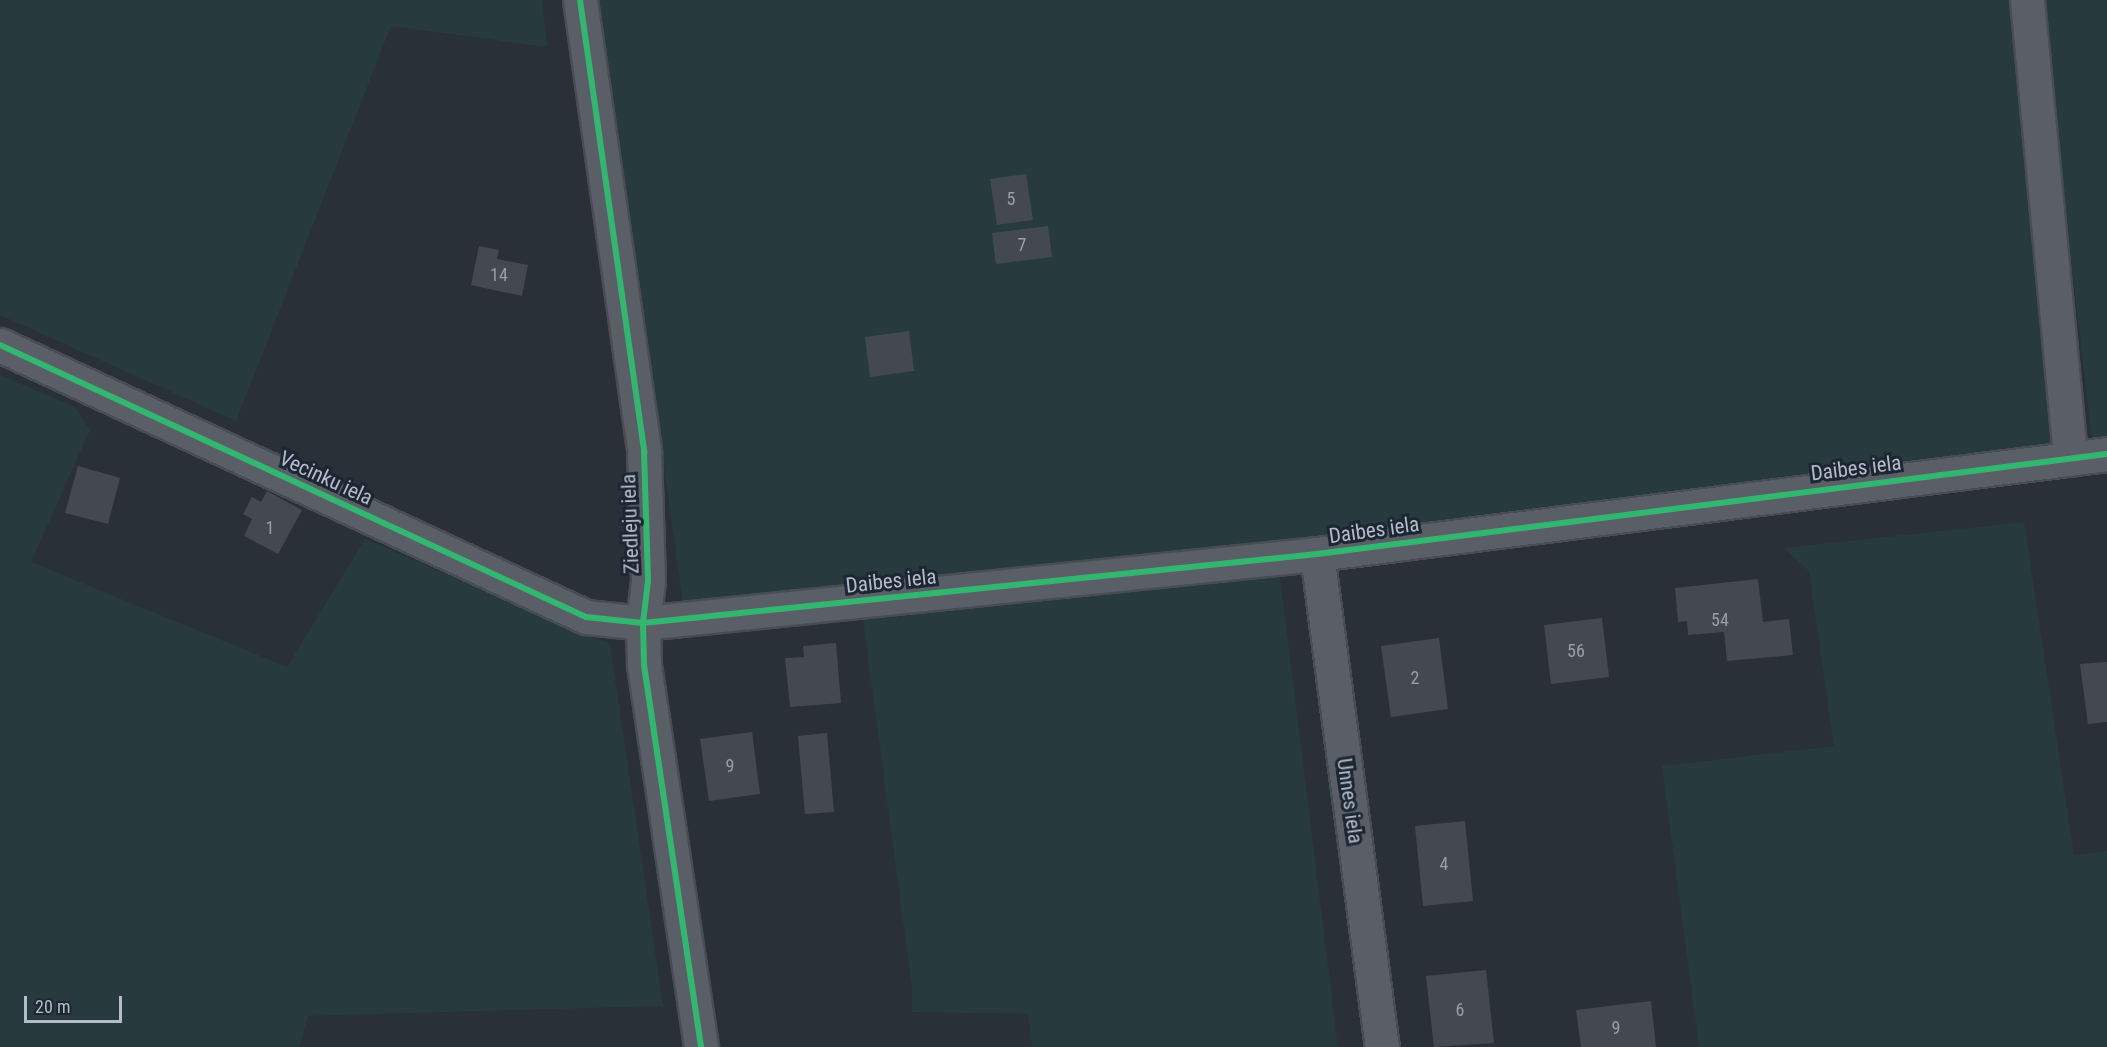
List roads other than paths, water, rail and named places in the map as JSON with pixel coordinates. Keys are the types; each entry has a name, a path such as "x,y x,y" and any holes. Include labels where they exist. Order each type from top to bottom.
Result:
{"street":[{"name":"Ziedleju iela","path":"580,0 644,452 648,581 643,622 644,665 701,1047"},
{"path":"2026,0 2070,459"},
{"name":"Vecinku iela","path":"0,345 586,616 643,622"},
{"name":"Daibes iela","path":"643,622 1317,554 2107,454"},
{"name":"Unnes iela","path":"1317,554 1382,1047"}]}
